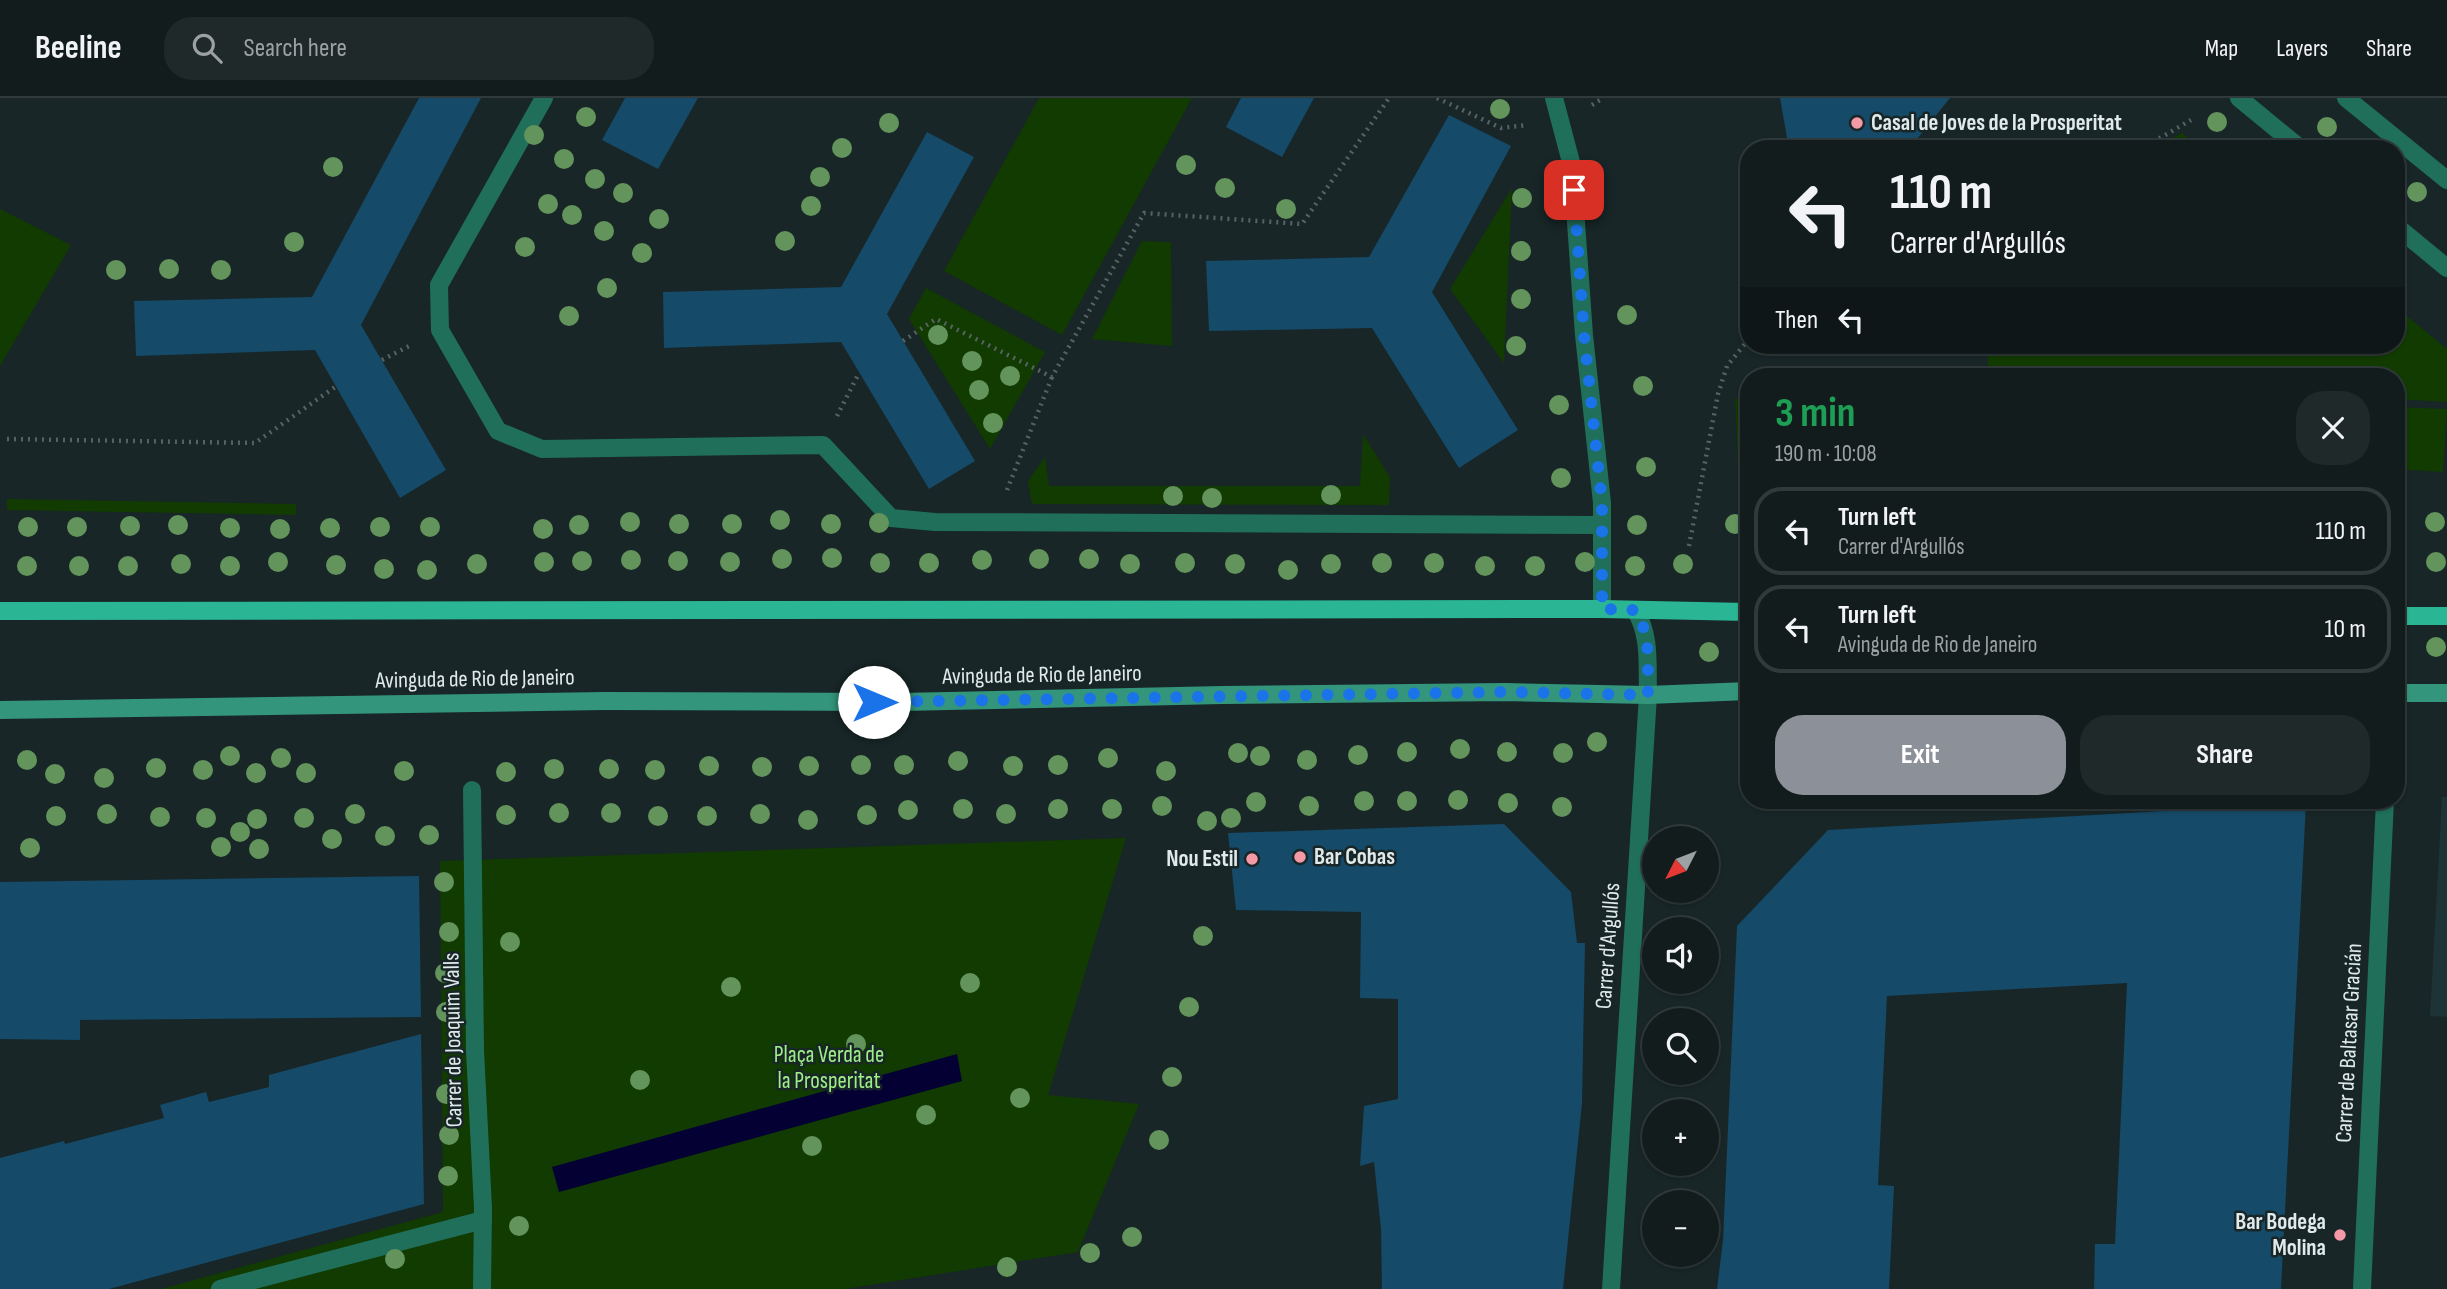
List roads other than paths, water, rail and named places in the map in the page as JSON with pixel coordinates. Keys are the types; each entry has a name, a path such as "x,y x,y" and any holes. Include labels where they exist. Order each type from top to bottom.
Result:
{"main road":[{"path":"0,611 1602,609 1740,612"},
{"path":"2405,616 2447,616"},
{"name":"Avinguda de Rio de Janeiro","path":"0,710 604,701 901,702 1506,692 1648,695 1740,691"},
{"path":"2405,693 2447,693"}],"street":[{"path":"544,98 439,285 440,330 498,431 542,449 823,445 891,518 934,522 1602,525"},
{"path":"1554,98 1572,166 1584,335 1602,503 1602,609"},
{"path":"2239,98 2290,140"},
{"path":"2346,98 2398,140"},
{"path":"2405,146 2447,180"},
{"path":"2405,233 2447,268"},
{"name":"Carrer d'Argullós","path":"1611,1289 1648,695 1647,639 1643,622 1635,610"},
{"name":"Carrer de Joaquim Valls","path":"472,790 475,1051 483,1220 482,1289"},
{"name":"Carrer de Baltasar Gracián","path":"2362,1289 2385,809"},
{"path":"220,1289 483,1220"}],"place":[{"name":"Casal de Joves de la Prosperitat","path":"1857,123"},
{"name":"Bar Cobas","path":"1300,857"},
{"name":"Nou Estil","path":"1252,859"},
{"name":"Bar Bodega Molina","path":"2340,1235"}],"park label":[{"name":"Plaça Verda de la Prosperitat","path":"829,1068"}]}
